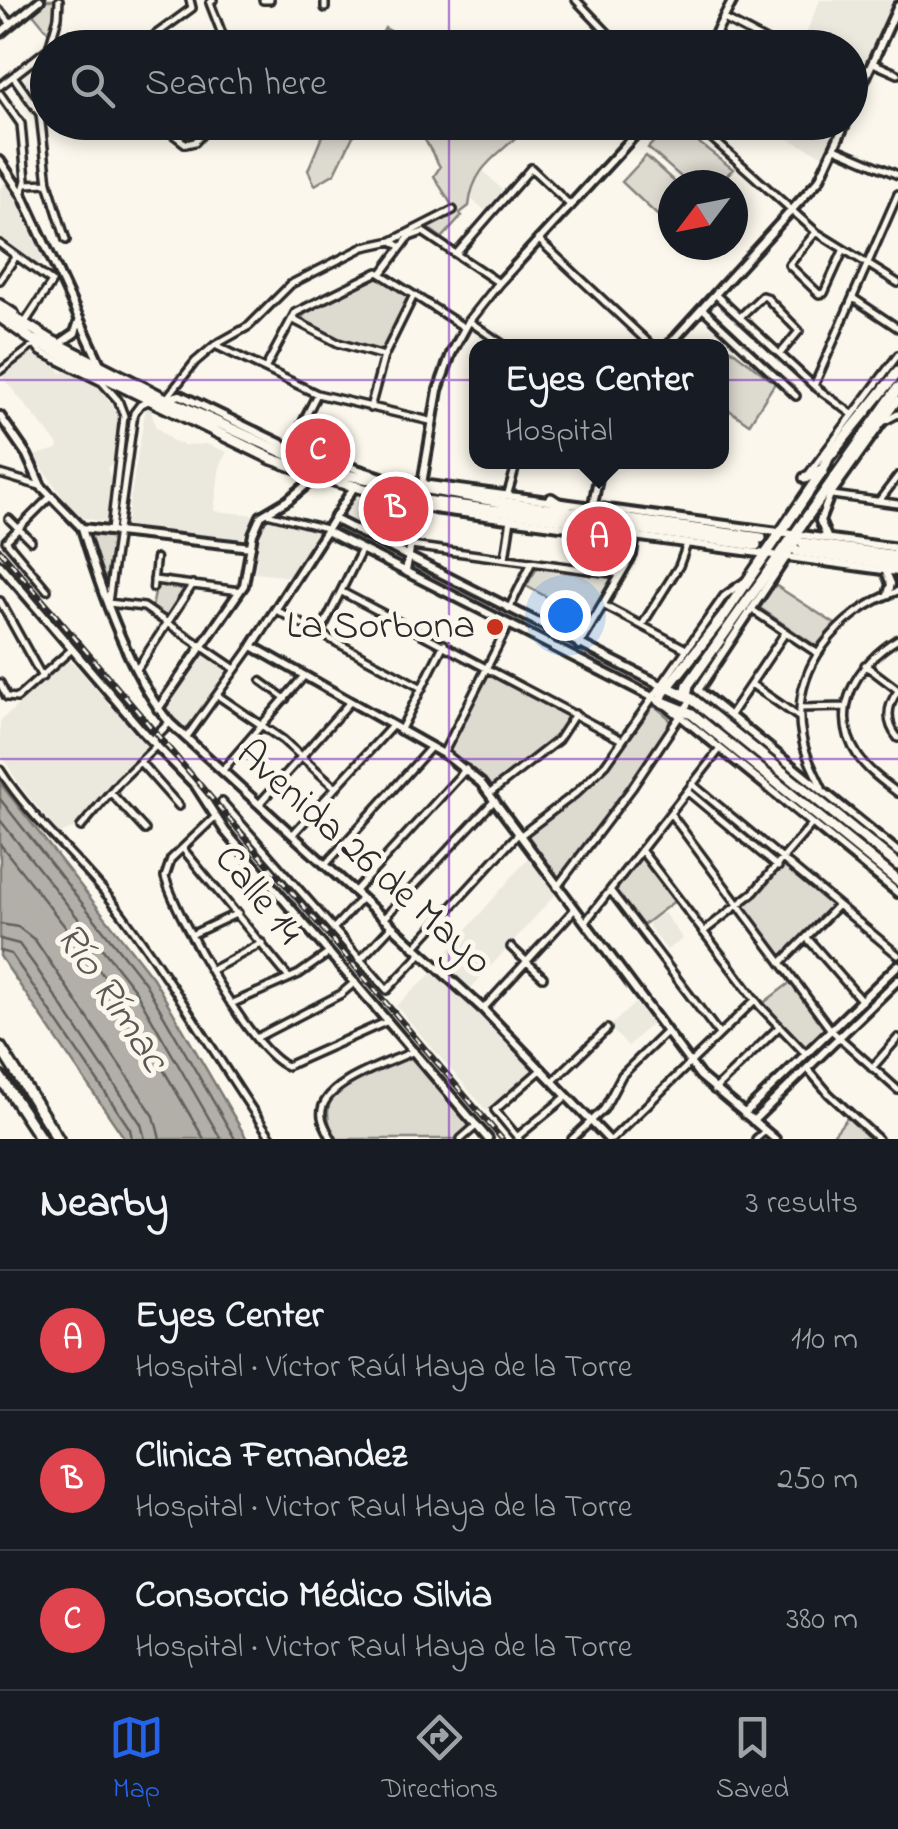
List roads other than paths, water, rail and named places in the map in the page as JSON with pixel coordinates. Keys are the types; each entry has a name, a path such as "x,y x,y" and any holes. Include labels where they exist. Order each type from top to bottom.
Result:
{"main road":[{"path":"0,306 56,343 252,440 324,470 393,480 420,494"},
{"path":"0,319 33,342 272,459 354,487 395,497 420,494 758,541"},
{"path":"880,378 898,371"},
{"path":"818,496 822,470 898,371"},
{"path":"898,388 893,408 860,440 834,474 795,539 752,576 664,688 659,701 682,713 898,881"},
{"path":"854,426 860,428 860,440"},
{"path":"252,440 286,446"},
{"path":"806,478 822,470 834,474"},
{"path":"471,501 490,491"},
{"path":"550,499 568,515"},
{"path":"471,501 489,516"},
{"path":"547,524 568,515"},
{"path":"795,539 898,556"},
{"path":"795,539 898,568"},
{"path":"776,557 688,685 692,694 898,865"},
{"path":"750,595 767,585"},
{"path":"723,652 725,631"},
{"path":"664,688 692,694"},
{"path":"0,1047 58,1139"},
{"path":"0,1078 41,1139"}],"street":[{"path":"0,33 40,0"},
{"path":"54,30 59,0"},
{"path":"162,30 192,8 190,0"},
{"path":"214,0 210,2 220,30"},
{"path":"576,0 605,30"},
{"path":"718,30 733,0"},
{"path":"868,72 898,6"},
{"path":"0,11 11,24"},
{"path":"724,19 744,30"},
{"path":"0,86 30,63"},
{"path":"872,63 898,74"},
{"path":"13,76 30,100"},
{"path":"0,94 21,124 26,184 22,194"},
{"path":"43,140 48,183 66,240"},
{"path":"406,571 430,421 442,377 467,324 498,283 631,140"},
{"path":"714,140 816,232 898,282"},
{"path":"675,339 794,212 819,180 838,140"},
{"path":"834,148 898,175"},
{"path":"0,161 22,194 55,278 101,366"},
{"path":"457,252 531,168 570,205"},
{"path":"26,184 48,183"},
{"path":"814,386 898,194"},
{"path":"166,399 196,362 249,326 291,284 364,247 392,241 453,210"},
{"path":"265,369 296,313 366,276 382,273 409,238 423,232 498,283"},
{"path":"816,232 790,264 818,294 824,293 844,250"},
{"path":"538,239 645,339"},
{"path":"392,241 401,247"},
{"path":"0,244 55,278"},
{"path":"0,280 16,256"},
{"path":"382,273 493,339"},
{"path":"26,320 55,278"},
{"path":"370,408 384,356 414,294"},
{"path":"717,296 814,386 852,414"},
{"path":"740,317 760,297 766,298 799,333 780,354"},
{"path":"852,298 898,328"},
{"path":"0,306 56,343 75,333 79,320"},
{"path":"704,310 796,396"},
{"path":"292,319 338,343 384,356"},
{"path":"0,371 33,342 41,352 102,382 126,388"},
{"path":"216,345 317,394 430,421"},
{"path":"806,478 898,355"},
{"path":"102,382 119,402 136,409"},
{"path":"286,446 317,394"},
{"path":"166,399 180,395 286,446 393,480"},
{"path":"114,531 136,409 153,399"},
{"path":"119,402 124,430 108,603 142,606 235,669"},
{"path":"828,538 820,521 818,496 893,408"},
{"path":"0,416 26,455 37,483 82,528 252,547"},
{"path":"508,493 515,469"},
{"path":"593,505 599,469"},
{"path":"0,474 37,483"},
{"path":"158,708 240,591 247,578 253,534 264,514 317,476"},
{"path":"879,502 898,476"},
{"path":"186,738 252,646 354,487"},
{"path":"420,494 508,493 795,539 828,538 898,548"},
{"path":"420,494 489,516 886,571 898,568"},
{"path":"818,496 898,504"},
{"path":"47,590 6,542 50,497"},
{"path":"222,802 387,990 520,834 597,775 659,701 327,530 264,514"},
{"path":"505,558 511,518"},
{"path":"9,519 31,542"},
{"path":"334,519 664,688 686,648 724,596 752,576"},
{"name":"Avenida 26 de Mayo","path":"82,528 136,669 170,723 261,801 361,899 483,1009 610,1139"},
{"path":"580,645 632,555 636,536"},
{"path":"642,625 679,566 687,544"},
{"path":"410,546 620,574"},
{"path":"320,634 362,550"},
{"path":"558,887 632,788 752,609 767,585 776,557"},
{"path":"156,558 154,584 194,584 240,591"},
{"path":"509,609 532,562"},
{"path":"0,566 196,786 215,817 488,1139"},
{"path":"886,571 891,579 888,594"},
{"path":"136,669 194,584"},
{"path":"823,791 804,745 800,708 806,680 818,654 844,621 898,590"},
{"path":"342,592 623,741"},
{"path":"0,601 42,677"},
{"path":"603,605 686,648"},
{"path":"752,609 818,654"},
{"path":"276,610 422,688"},
{"path":"443,754 509,624"},
{"path":"730,716 785,632"},
{"path":"898,639 866,665 851,688 846,708 847,731 858,756 898,793"},
{"path":"293,834 396,728 444,644"},
{"path":"252,646 466,770 492,797 689,1062 714,1090 775,1139"},
{"path":"0,683 12,698 71,650"},
{"path":"866,665 898,691 888,714 898,738"},
{"path":"222,771 304,676"},
{"path":"260,682 286,698"},
{"path":"751,684 800,718"},
{"path":"692,694 730,716 898,852"},
{"path":"217,695 264,725 336,788"},
{"path":"261,801 348,705"},
{"path":"800,708 846,708"},
{"path":"682,713 898,892"},
{"path":"383,919 492,797 558,740 575,714"},
{"path":"81,827 170,723"},
{"path":"325,865 430,748"},
{"path":"584,924 720,748"},
{"path":"140,762 179,806"},
{"path":"0,770 16,795 116,906 272,1139"},
{"path":"356,890 466,770"},
{"path":"692,784 898,956"},
{"path":"687,791 778,867"},
{"path":"111,794 145,830"},
{"path":"670,813 831,1030 898,1090"},
{"path":"215,817 171,859 165,877 231,1004 270,1057 288,1066 388,1022"},
{"path":"704,932 778,867 812,824"},
{"name":"Calle 14","path":"182,849 289,978"},
{"path":"641,850 755,1000 806,1054"},
{"path":"610,890 719,1034"},
{"path":"333,929 361,899"},
{"path":"781,963 837,906"},
{"path":"483,1009 574,910"},
{"path":"193,934 238,913"},
{"path":"360,960 391,927"},
{"path":"808,939 862,1001"},
{"path":"212,970 262,944"},
{"path":"511,947 543,977"},
{"path":"231,1004 289,978 329,953"},
{"path":"744,1114 898,966"},
{"path":"753,1121 898,980"},
{"path":"256,1038 341,994 355,982"},
{"path":"610,1139 755,1000"},
{"path":"714,1090 778,1028"},
{"path":"553,1081 607,1029"},
{"path":"572,1139 604,1109 622,1075 666,1032"},
{"path":"872,1068 898,1038"},
{"path":"332,1139 322,1116 328,1095 345,1082 414,1051"},
{"path":"807,1068 878,1139"},
{"path":"542,1069 494,1110 518,1138 567,1096"},
{"path":"461,1139 477,1125"},
{"path":"756,1139 765,1130"}],"water":[{"name":"Río Rímac","path":"0,783 153,978 247,1139 125,1139 0,956"}],"railway":[{"path":"0,550 502,1139"}],"place":[{"name":"Consorcio Médico Silvia","path":"318,451"},
{"name":"Clinica Fernandez","path":"396,509"},
{"name":"Eyes Center","path":"599,539"},
{"name":"La Sorbona","path":"495,627"}]}
